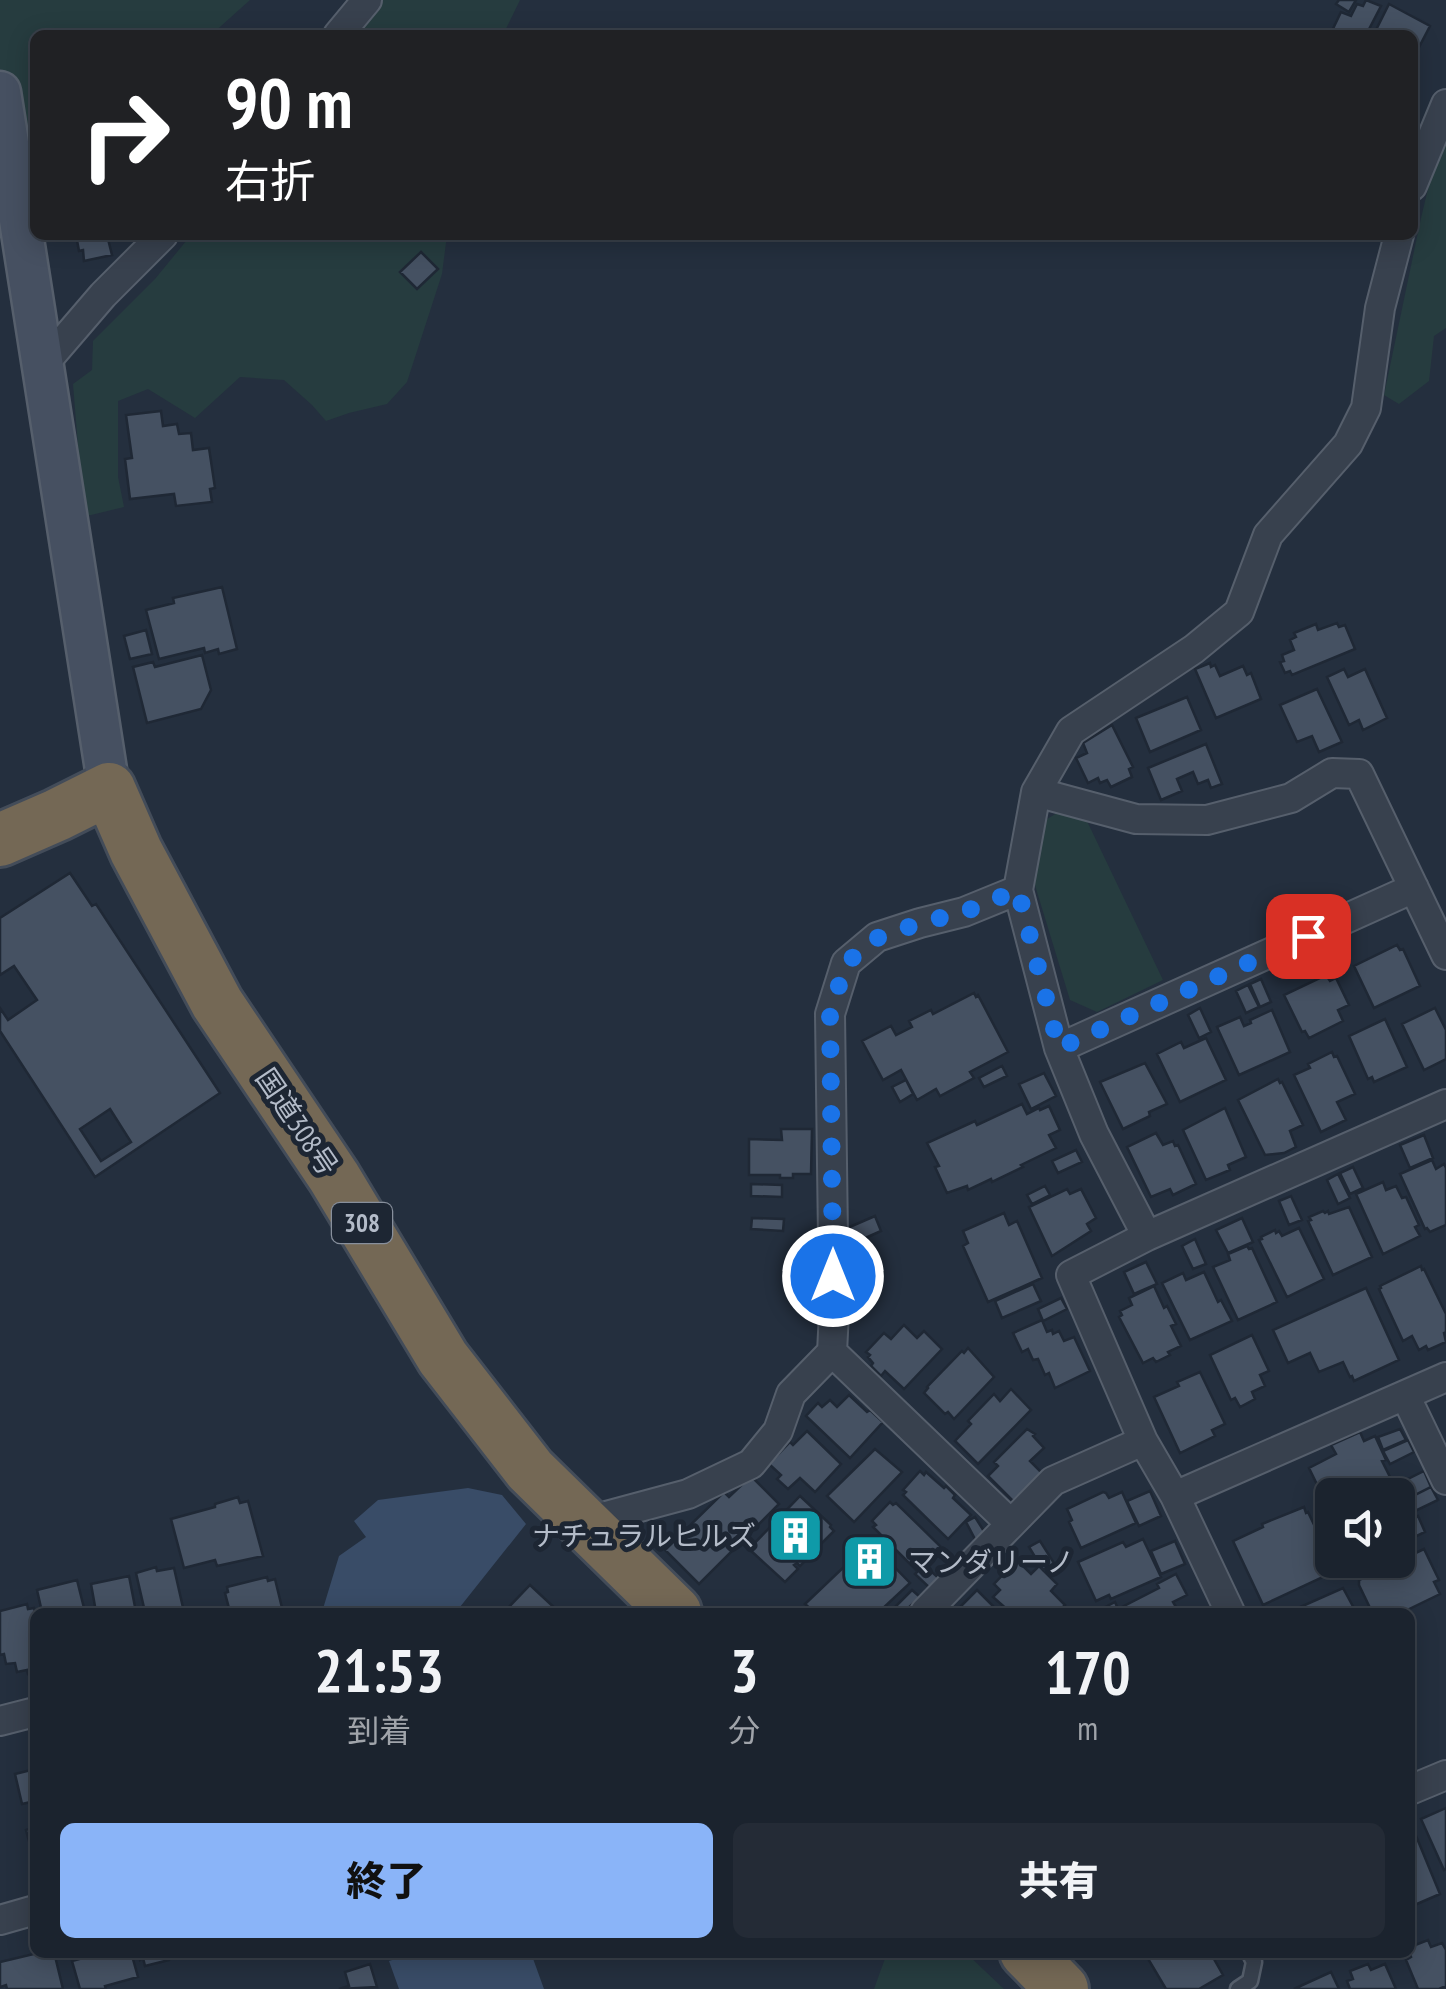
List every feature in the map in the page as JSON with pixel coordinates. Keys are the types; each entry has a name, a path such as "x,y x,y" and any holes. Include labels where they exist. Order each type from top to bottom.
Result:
{"highway":[{"path":"0,840 109,789"},
{"name":"国道308号","path":"109,789 136,851 217,1002 334,1177 443,1358 530,1470 671,1608"},
{"path":"1032,1958 1062,1989"}],"street":[{"path":"342,30 367,0"},
{"path":"0,92 109,789"},
{"path":"1418,172 1446,104"},
{"path":"42,366 104,294 158,240"},
{"path":"1148,1236 1094,1134 1059,1048 1018,890 1036,792 1070,731 1194,648 1239,612 1268,534 1348,444 1366,408 1380,308 1398,240"},
{"path":"1036,792 1136,819 1207,820 1291,798 1332,772 1359,774 1446,955"},
{"path":"1059,1048 1414,888"},
{"path":"584,1522 688,1494 750,1464 778,1431 791,1394 832,1352 830,1014 846,963 877,938 964,912 1018,890"},
{"path":"1228,1608 1175,1496 1143,1441 1071,1275 1148,1236 1446,1104"},
{"path":"832,1352 1010,1523"},
{"path":"1175,1496 1446,1377"},
{"path":"1404,1395 1446,1480"},
{"path":"929,1608 1053,1481 1143,1441"},
{"path":"0,1720 30,1713"},
{"path":"1415,1788 1446,1775"},
{"path":"0,1920 30,1911"}],"lane":[{"path":"1238,1989 1250,1982 1252,1958"}],"green space":[{"path":"0,0 250,0 217,30 30,30 30,194 0,217"},
{"path":"380,0 520,0 505,30 357,30"},
{"path":"1446,138 1446,328 1434,336 1429,381 1399,404 1384,395 1436,156"},
{"path":"187,240 446,240 442,274 407,382 387,404 326,421 284,380 240,377 195,418 148,389 118,401 118,477 124,507 87,516 73,384 92,370 93,341 155,279"},
{"path":"1062,810 1086,819 1163,980 1097,1012 1070,1000 1034,882 1042,822"},
{"path":"885,1958 971,1958 1004,1989 874,1989"}],"water":[{"path":"468,1488 502,1495 526,1524 459,1608 323,1608 339,1556 366,1537 354,1521 378,1500"},
{"path":"533,1958 544,1989 399,1989 389,1961"}],"building":[{"path":"1339,0 1356,0 1349,12 1336,4"},
{"path":"1366,0 1381,6 1369,30 1332,30 1341,12 1351,16 1357,4 1363,6"},
{"path":"1389,4 1430,26 1418,49 1418,30 1376,30"},
{"path":"77,240 108,240 112,255 84,261 83,250 79,251"},
{"path":"421,252 438,269 417,289 400,272"},
{"path":"161,411 163,426 177,424 179,434 191,433 193,450 209,448 215,488 210,489 212,502 176,506 174,494 130,499 125,459 132,458 126,415"},
{"path":"222,587 237,649 219,654 218,649 205,653 204,648 159,659 146,610 174,603 173,598"},
{"path":"1337,623 1339,627 1345,625 1355,649 1292,675 1290,671 1285,673 1280,662 1284,661 1282,655 1294,650 1290,640 1296,637 1294,633 1316,624 1318,630"},
{"path":"146,630 152,654 130,659 124,636"},
{"path":"202,655 211,690 201,709 147,723 133,667 153,662 155,667"},
{"path":"1210,663 1220,676 1243,666 1247,675 1251,673 1261,699 1216,718 1195,669"},
{"path":"1344,669 1348,677 1365,669 1387,718 1363,730 1359,720 1349,725 1327,677"},
{"path":"1317,689 1342,742 1319,752 1312,736 1297,742 1280,705"},
{"path":"1187,697 1201,730 1150,752 1136,718"},
{"path":"1112,725 1133,767 1129,769 1132,777 1111,787 1107,780 1100,783 1098,778 1088,783 1076,758 1087,753 1083,743"},
{"path":"1206,744 1222,784 1211,788 1208,780 1198,784 1193,772 1177,779 1182,791 1161,800 1148,768"},
{"path":"70,873 92,906 96,904 220,1093 95,1177 0,1031 0,1008 8,1020 37,1000 14,966 0,975 0,918","holes":["110,1109 131,1142 101,1161 80,1129"]},
{"path":"1397,945 1403,949 1420,986 1374,1008 1354,966"},
{"path":"1326,975 1330,981 1336,978 1349,1005 1338,1010 1343,1021 1309,1038 1302,1032 1284,995"},
{"path":"1261,979 1271,1002 1260,1007 1250,984"},
{"path":"1248,985 1259,1007 1246,1013 1236,991"},
{"path":"974,993 1008,1052 970,1072 974,1078 940,1096 936,1089 917,1100 901,1070 883,1080 862,1041 891,1026 896,1035 912,1027 909,1021 931,1010 933,1014"},
{"path":"1200,1008 1211,1032 1199,1038 1188,1015"},
{"path":"1435,1008 1446,1030 1446,1059 1424,1070 1402,1024"},
{"path":"1272,1010 1290,1052 1239,1075 1217,1027 1240,1017 1244,1026"},
{"path":"1385,1019 1407,1067 1374,1082 1372,1077 1368,1079 1349,1036"},
{"path":"1206,1038 1226,1080 1180,1102 1157,1054 1181,1042 1184,1048"},
{"path":"1332,1052 1355,1094 1337,1102 1346,1120 1321,1132 1294,1075"},
{"path":"1145,1063 1167,1104 1123,1129 1100,1082"},
{"path":"1002,1066 1007,1076 984,1087 979,1078"},
{"path":"1044,1073 1056,1096 1031,1109 1019,1084"},
{"path":"1278,1079 1303,1125 1290,1131 1296,1147 1265,1155 1238,1100"},
{"path":"906,1080 913,1094 900,1102 892,1087"},
{"path":"1022,1104 1027,1114 1049,1106 1060,1130 1049,1135 1056,1148 992,1182 991,1179 968,1190 967,1186 947,1193 927,1143"},
{"path":"1225,1108 1246,1157 1228,1165 1230,1170 1206,1180 1183,1130"},
{"path":"781,1129 812,1129 811,1174 793,1174 793,1178 749,1175 749,1139 782,1140"},
{"path":"1156,1133 1163,1145 1173,1141 1178,1145 1196,1184 1173,1195 1170,1189 1151,1197 1127,1147"},
{"path":"1424,1135 1433,1158 1410,1168 1400,1145"},
{"path":"1076,1150 1082,1162 1058,1173 1052,1161"},
{"path":"1432,1160 1436,1169 1444,1164 1446,1168 1446,1225 1430,1232 1425,1229 1400,1174"},
{"path":"1353,1167 1363,1188 1350,1194 1340,1173"},
{"path":"1338,1174 1350,1198 1338,1204 1327,1180"},
{"path":"1383,1182 1386,1190 1396,1186 1402,1198 1406,1197 1420,1236 1383,1254 1356,1194"},
{"path":"751,1184 782,1185 782,1197 751,1196"},
{"path":"1045,1186 1050,1195 1032,1204 1027,1195"},
{"path":"1067,1189 1070,1194 1081,1189 1096,1218 1087,1224 1091,1231 1052,1256 1029,1207"},
{"path":"1291,1196 1302,1220 1289,1225 1279,1201"},
{"path":"1349,1207 1372,1257 1333,1275 1308,1221 1323,1211 1329,1214"},
{"path":"1004,1213 1009,1225 1017,1221 1042,1278 988,1302 963,1246 968,1243 963,1231"},
{"path":"875,1216 881,1231 852,1244 845,1229"},
{"path":"752,1218 784,1219 783,1231 751,1229"},
{"path":"1242,1218 1253,1242 1228,1253 1216,1230"},
{"path":"1299,1228 1324,1279 1287,1297 1259,1240 1275,1230 1282,1236"},
{"path":"1195,1239 1206,1264 1193,1269 1182,1246"},
{"path":"1247,1246 1252,1248 1277,1302 1238,1320 1213,1267 1230,1260 1228,1254"},
{"path":"1146,1262 1157,1284 1134,1294 1124,1272"},
{"path":"1421,1266 1446,1314 1446,1342 1428,1350 1426,1346 1419,1350 1412,1336 1403,1341 1379,1289"},
{"path":"1204,1272 1232,1321 1190,1340 1162,1283 1183,1273 1186,1280"},
{"path":"1033,1284 1041,1301 1002,1318 995,1301"},
{"path":"1154,1286 1176,1324 1171,1326 1181,1346 1156,1362 1153,1358 1143,1363 1119,1317 1120,1311 1132,1305 1129,1298"},
{"path":"1366,1288 1399,1360 1354,1381 1343,1362 1319,1372 1310,1353 1288,1363 1273,1330"},
{"path":"1061,1298 1067,1309 1043,1321 1038,1309"},
{"path":"1042,1320 1047,1332 1059,1331 1064,1341 1074,1337 1090,1371 1055,1388 1038,1359 1033,1360 1028,1349 1022,1352 1013,1333"},
{"path":"904,1325 917,1338 924,1331 942,1349 904,1389 885,1371 881,1376 871,1366 866,1352 884,1333 891,1339"},
{"path":"1252,1335 1269,1371 1260,1375 1265,1386 1252,1392 1255,1399 1240,1407 1235,1398 1231,1400 1210,1355"},
{"path":"968,1348 994,1377 954,1419 924,1393"},
{"path":"1200,1372 1225,1424 1212,1430 1215,1436 1180,1453 1154,1397"},
{"path":"1011,1389 1031,1410 978,1464 955,1441 994,1394 1000,1401"},
{"path":"849,1395 883,1422 850,1458 806,1416 818,1403 822,1407 830,1400 837,1407"},
{"path":"1027,1429 1044,1448 1030,1461 1042,1473 1014,1502 988,1476 998,1466 994,1462"},
{"path":"1400,1429 1406,1440 1383,1450 1378,1437"},
{"path":"807,1431 841,1464 815,1492 800,1478 788,1489 769,1464"},
{"path":"1360,1432 1364,1441 1375,1436 1390,1477 1315,1480 1309,1468 1336,1454 1331,1445"},
{"path":"1408,1440 1414,1452 1390,1464 1383,1451"},
{"path":"875,1449 902,1472 854,1522 827,1496"},
{"path":"920,1471 946,1486 971,1515 948,1539 903,1495"},
{"path":"1424,1471 1431,1487 1415,1495 1415,1478 1410,1478"},
{"path":"751,1476 779,1504 699,1584 665,1550 724,1492 729,1497"},
{"path":"1431,1487 1438,1500 1415,1511 1415,1495"},
{"path":"1150,1491 1161,1516 1139,1526 1127,1501"},
{"path":"1103,1492 1109,1498 1122,1492 1136,1523 1081,1548 1067,1509"},
{"name":"ナチュラルヒルズ","path":"800,1496 834,1531 821,1544 818,1541 811,1549 814,1552 800,1566 794,1565 798,1569 785,1582 749,1549"},
{"path":"238,1497 240,1503 248,1501 263,1556 217,1566 215,1560 184,1568 171,1519"},
{"path":"890,1502 896,1503 940,1546 916,1570 873,1527 876,1525 872,1521"},
{"path":"1304,1507 1315,1527 1315,1578 1321,1578 1263,1605 1233,1541 1263,1527 1262,1524"},
{"path":"1418,1516 1425,1532 1415,1537 1415,1518"},
{"path":"975,1517 987,1536 976,1541 966,1522"},
{"path":"1143,1539 1161,1577 1111,1599 1109,1595 1096,1601 1078,1562 1123,1542 1126,1547"},
{"path":"1040,1541 1054,1563 1043,1570 1029,1547"},
{"path":"1175,1541 1185,1564 1161,1574 1151,1551"},
{"name":"マンダリーノ","path":"870,1542 910,1583 883,1608 810,1608 805,1604"},
{"path":"1424,1549 1439,1580 1434,1582 1440,1594 1411,1608 1370,1608 1359,1585 1363,1578 1415,1578 1415,1553"},
{"path":"1017,1560 1031,1574 1039,1566 1057,1584 1051,1591 1065,1605 1005,1608 993,1597 1000,1590 994,1584"},
{"path":"924,1565 942,1581 933,1591 915,1574"},
{"path":"156,1567 157,1571 174,1568 183,1608 144,1608 136,1573"},
{"path":"1176,1574 1187,1595 1173,1602 1177,1608 1120,1608 1159,1588 1157,1584"},
{"path":"129,1576 135,1608 95,1608 91,1584"},
{"path":"267,1577 268,1581 275,1579 282,1608 229,1608 227,1587"},
{"path":"77,1580 84,1608 41,1608 37,1590"},
{"path":"530,1585 555,1608 508,1608"},
{"path":"1343,1588 1354,1608 1298,1608"},
{"path":"912,1590 920,1597 908,1608 894,1608"},
{"path":"977,1590 995,1608 959,1608"},
{"path":"27,1604 30,1609 30,1673 27,1670 17,1672 15,1663 6,1664 4,1654 0,1655 0,1611"},
{"path":"30,1770 30,1802 22,1804 15,1774"},
{"path":"1446,1808 1446,1869 1444,1870 1421,1819"},
{"path":"1415,1833 1440,1894 1415,1905"},
{"path":"1428,1940 1431,1947 1442,1943 1446,1950 1446,1986 1418,1989 1406,1960 1415,1958 1415,1945"},
{"path":"30,1955 30,1958 55,1958 63,1989 0,1987 0,1962"},
{"path":"133,1958 138,1977 105,1986 106,1989 80,1989 72,1961"},
{"path":"143,1958 169,1958 169,1960 145,1966"},
{"path":"1148,1958 1213,1958 1223,1975 1199,1989 1166,1989"},
{"path":"370,1964 377,1987 339,1989 349,1986 345,1972"},
{"path":"1368,1964 1371,1970 1385,1964 1396,1989 1350,1989 1350,1971"},
{"path":"1331,1972 1339,1989 1294,1989"}],"place":[{"name":"ナチュラルヒルズ","path":"795,1536"},
{"name":"マンダリーノ","path":"869,1562"}],"route":[{"path":"833,1276 830,1014 846,963 877,938 964,912 1018,890 1059,1048 1308,936"}]}
